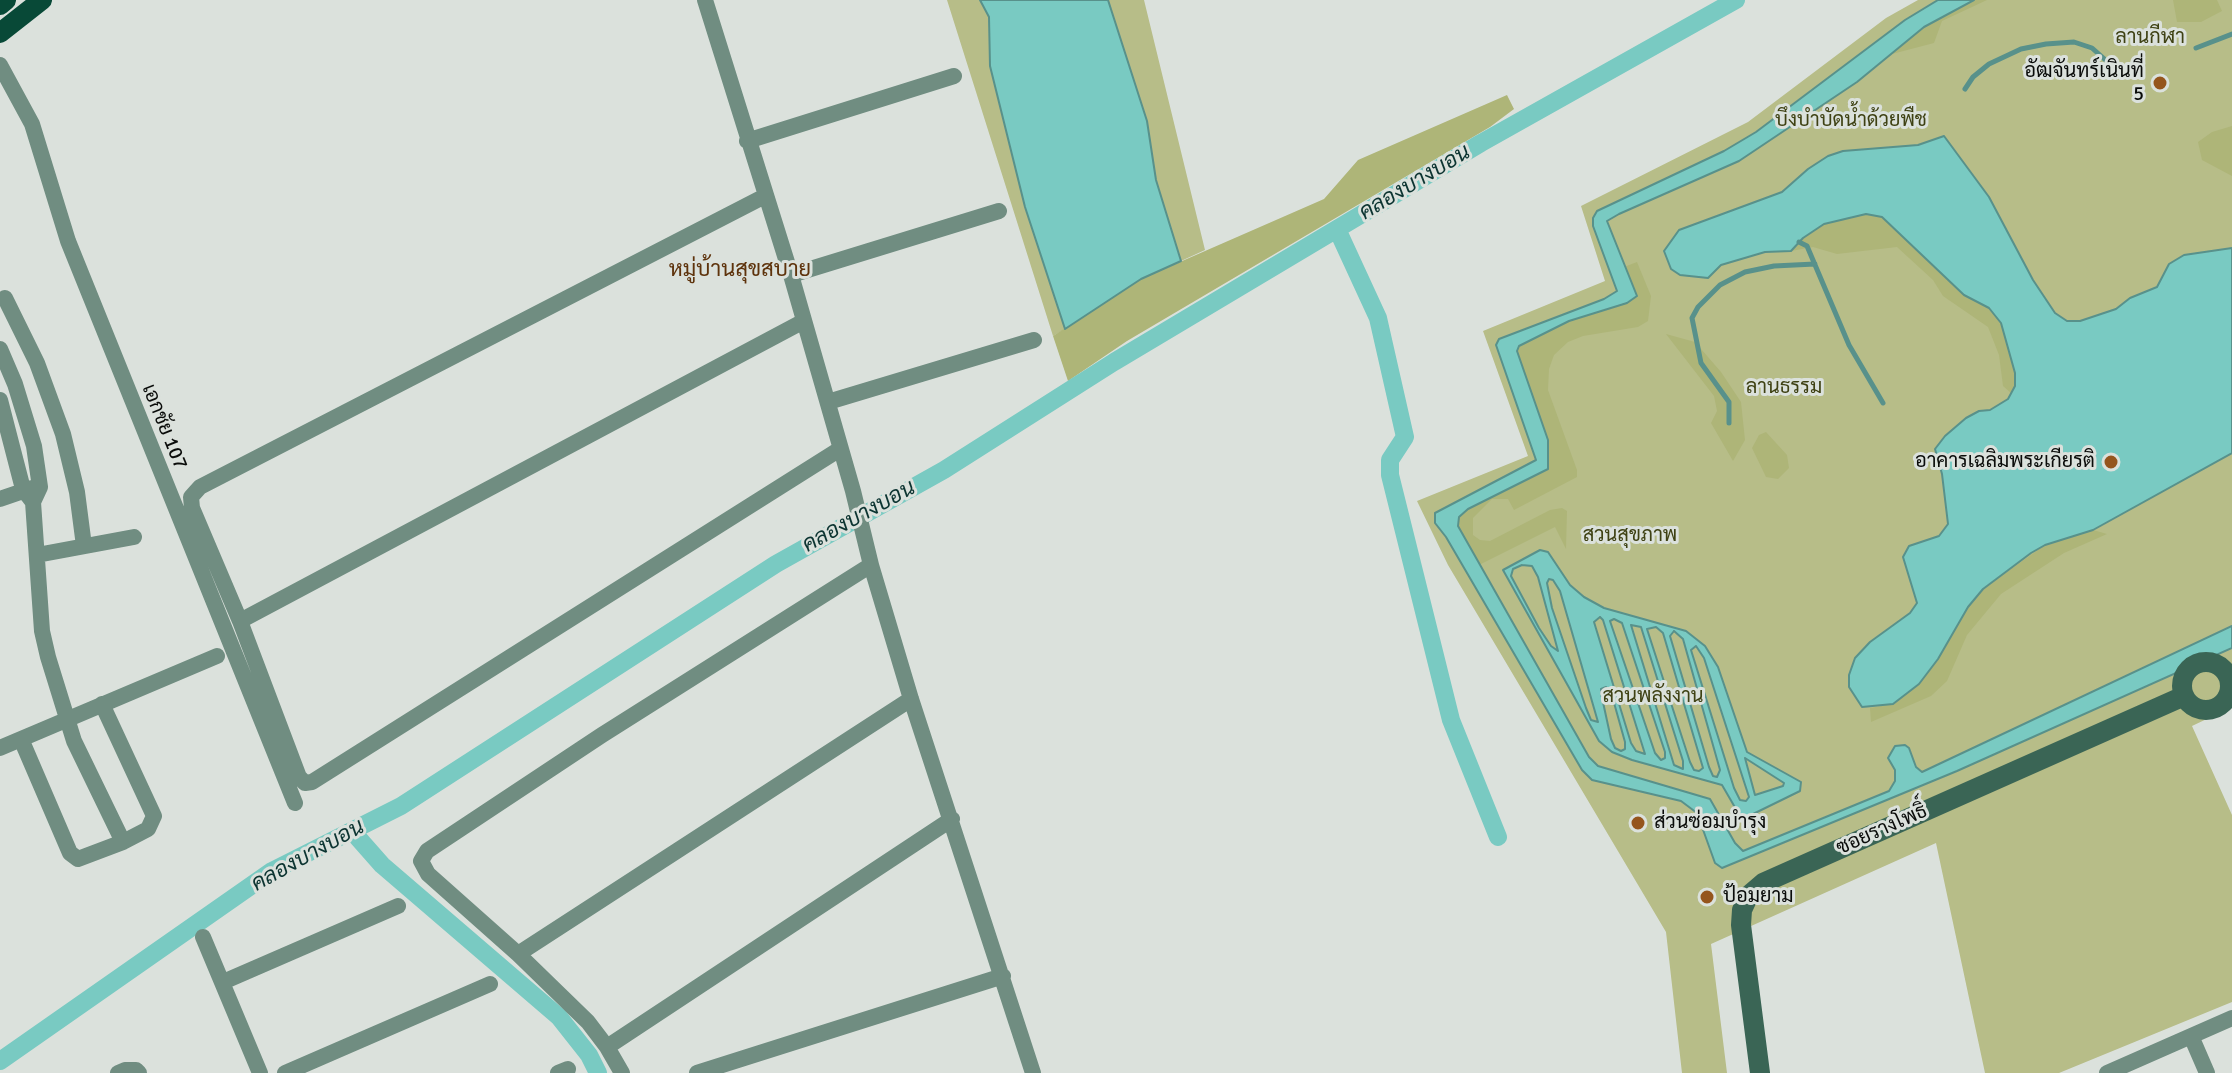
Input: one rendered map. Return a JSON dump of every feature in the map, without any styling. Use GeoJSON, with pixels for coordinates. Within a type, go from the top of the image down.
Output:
{"type":"FeatureCollection","features":[{"type":"Feature","properties":{"kind":"main road"},"geometry":{"type":"LineString","coordinates":[[0,5],[6,0]]}},
{"type":"Feature","properties":{"kind":"main road"},"geometry":{"type":"LineString","coordinates":[[0,33],[42,0]]}},
{"type":"Feature","properties":{"kind":"street"},"geometry":{"type":"LineString","coordinates":[[710,1],[747,141],[791,275],[911,699],[1033,1073]]}},
{"type":"Feature","properties":{"kind":"street","name":"เอกชัย 107"},"geometry":{"type":"LineString","coordinates":[[0,65],[32,124],[68,241],[295,803]]}},
{"type":"Feature","properties":{"kind":"street"},"geometry":{"type":"LineString","coordinates":[[747,141],[954,76]]}},
{"type":"Feature","properties":{"kind":"street"},"geometry":{"type":"LineString","coordinates":[[765,196],[200,487],[191,497],[192,508],[240,621],[299,777],[305,783],[312,782],[840,449]]}},
{"type":"Feature","properties":{"kind":"street"},"geometry":{"type":"LineString","coordinates":[[791,275],[999,211]]}},
{"type":"Feature","properties":{"kind":"street"},"geometry":{"type":"LineString","coordinates":[[5,298],[37,363],[63,434],[80,506],[84,546]]}},
{"type":"Feature","properties":{"kind":"street"},"geometry":{"type":"LineString","coordinates":[[240,621],[804,321]]}},
{"type":"Feature","properties":{"kind":"street"},"geometry":{"type":"LineString","coordinates":[[828,402],[1034,340]]}},
{"type":"Feature","properties":{"kind":"street"},"geometry":{"type":"LineString","coordinates":[[0,349],[34,446],[32,493],[42,631],[66,719],[123,842]]}},
{"type":"Feature","properties":{"kind":"street"},"geometry":{"type":"LineString","coordinates":[[17,391],[0,398],[32,493]]}},
{"type":"Feature","properties":{"kind":"street"},"geometry":{"type":"LineString","coordinates":[[0,499],[32,493]]}},
{"type":"Feature","properties":{"kind":"street"},"geometry":{"type":"LineString","coordinates":[[37,555],[134,537]]}},
{"type":"Feature","properties":{"kind":"street"},"geometry":{"type":"LineString","coordinates":[[622,1073],[588,1022],[428,874],[421,861],[427,851],[602,735],[871,565]]}},
{"type":"Feature","properties":{"kind":"street"},"geometry":{"type":"LineString","coordinates":[[0,748],[217,656]]}},
{"type":"Feature","properties":{"kind":"street","name":"ซอยรางโพธิ์"},"geometry":{"type":"LineString","coordinates":[[1760,1073],[1741,925],[1742,910],[1749,895],[1763,883],[2184,696]]}},
{"type":"Feature","properties":{"kind":"street"},"geometry":{"type":"LineString","coordinates":[[518,954],[911,699]]}},
{"type":"Feature","properties":{"kind":"street"},"geometry":{"type":"LineString","coordinates":[[21,739],[70,853],[78,859],[123,842],[148,829],[154,816],[102,704]]}},
{"type":"Feature","properties":{"kind":"street"},"geometry":{"type":"LineString","coordinates":[[607,1047],[952,819]]}},
{"type":"Feature","properties":{"kind":"street"},"geometry":{"type":"LineString","coordinates":[[223,982],[398,906]]}},
{"type":"Feature","properties":{"kind":"street"},"geometry":{"type":"LineString","coordinates":[[203,937],[260,1073]]}},
{"type":"Feature","properties":{"kind":"street"},"geometry":{"type":"LineString","coordinates":[[697,1073],[1003,976]]}},
{"type":"Feature","properties":{"kind":"street"},"geometry":{"type":"LineString","coordinates":[[285,1073],[490,984]]}},
{"type":"Feature","properties":{"kind":"street"},"geometry":{"type":"LineString","coordinates":[[2107,1073],[2232,1018]]}},
{"type":"Feature","properties":{"kind":"street"},"geometry":{"type":"LineString","coordinates":[[2191,1036],[2207,1073]]}},
{"type":"Feature","properties":{"kind":"street"},"geometry":{"type":"LineString","coordinates":[[118,1073],[136,1070],[139,1073]]}},
{"type":"Feature","properties":{"kind":"green space"},"geometry":{"type":"Polygon","coordinates":[[[947,0],[980,0],[989,16],[990,66],[1025,207],[1065,329],[1053,336],[947,0]]]}},
{"type":"Feature","properties":{"kind":"green space"},"geometry":{"type":"Polygon","coordinates":[[[1108,0],[1144,0],[1205,250],[1181,261],[1156,180],[1147,121],[1108,0]]]}},
{"type":"Feature","properties":{"kind":"green space"},"geometry":{"type":"Polygon","coordinates":[[[1918,0],[2232,0],[2232,707],[2192,726],[2232,815],[2232,1002],[2059,1073],[1985,1073],[1936,843],[1711,944],[1727,1073],[1682,1073],[1666,932],[1448,565],[1417,501],[1528,456],[1483,331],[1605,281],[1581,206],[1748,122],[1886,18],[1918,0]]]}},
{"type":"Feature","properties":{"kind":"green space"},"geometry":{"type":"Polygon","coordinates":[[[1974,0],[1987,0],[1942,21],[1934,43],[1892,54],[1924,27],[1974,0]]]}},
{"type":"Feature","properties":{"kind":"green space"},"geometry":{"type":"Polygon","coordinates":[[[2173,0],[2217,0],[2222,11],[2201,22],[2177,22],[2173,0]]]}},
{"type":"Feature","properties":{"kind":"green space"},"geometry":{"type":"Polygon","coordinates":[[[1507,95],[1514,109],[1490,127],[1127,341],[1068,381],[1053,336],[1141,279],[1324,199],[1358,160],[1507,95]]]}},
{"type":"Feature","properties":{"kind":"green space"},"geometry":{"type":"Polygon","coordinates":[[[2232,126],[2232,176],[2202,160],[2198,142],[2212,132],[2232,126]]]}},
{"type":"Feature","properties":{"kind":"green space"},"geometry":{"type":"Polygon","coordinates":[[[1866,214],[1882,217],[1964,295],[1989,308],[2001,323],[2008,342],[2015,373],[2015,386],[2011,393],[2003,386],[1999,355],[1988,327],[1943,296],[1933,280],[1897,247],[1837,254],[1813,247],[1791,251],[1803,238],[1824,224],[1866,214]]]}},
{"type":"Feature","properties":{"kind":"green space"},"geometry":{"type":"Polygon","coordinates":[[[1637,262],[1651,296],[1648,321],[1638,327],[1583,336],[1568,342],[1554,355],[1549,369],[1548,390],[1577,477],[1514,510],[1508,499],[1492,499],[1473,518],[1473,535],[1490,541],[1550,510],[1562,508],[1567,511],[1566,549],[1555,527],[1479,565],[1458,526],[1459,517],[1468,509],[1548,469],[1548,440],[1517,351],[1519,346],[1569,321],[1627,303],[1637,296],[1624,267],[1637,262]]]}},
{"type":"Feature","properties":{"kind":"green space"},"geometry":{"type":"Polygon","coordinates":[[[1666,334],[1695,342],[1741,402],[1745,440],[1733,461],[1711,423],[1717,411],[1714,396],[1666,334]]]}},
{"type":"Feature","properties":{"kind":"green space"},"geometry":{"type":"Polygon","coordinates":[[[1766,432],[1787,455],[1789,468],[1778,479],[1766,477],[1752,448],[1759,435],[1766,432]]]}},
{"type":"Feature","properties":{"kind":"green space"},"geometry":{"type":"Polygon","coordinates":[[[2093,530],[2107,534],[2064,553],[2001,594],[1967,635],[1947,681],[1931,696],[1871,722],[1870,708],[1893,704],[1938,659],[1968,607],[1983,589],[2045,545],[2093,530]]]}},
{"type":"Feature","properties":{"kind":"water"},"geometry":{"type":"Polygon","coordinates":[[[980,0],[1108,0],[1147,121],[1156,180],[1181,261],[1141,279],[1065,329],[1025,207],[990,66],[989,17],[980,0]]]}},
{"type":"Feature","properties":{"kind":"water"},"geometry":{"type":"Polygon","coordinates":[[[1938,0],[1974,0],[1924,27],[1857,82],[1739,161],[1607,221],[1637,296],[1627,303],[1569,321],[1519,346],[1517,351],[1548,440],[1548,469],[1468,509],[1459,517],[1458,526],[1589,757],[1598,766],[1710,799],[1735,843],[1743,851],[1889,791],[1895,781],[1895,770],[1888,758],[1895,746],[1905,745],[1909,748],[1916,767],[1922,772],[2232,626],[2232,648],[1957,771],[1722,868],[1715,863],[1697,813],[1681,801],[1592,780],[1582,770],[1435,523],[1435,513],[1536,460],[1496,345],[1499,339],[1604,299],[1617,291],[1593,226],[1597,211],[1724,151],[1756,132],[1905,20],[1938,0]]]}},
{"type":"Feature","properties":{"kind":"water"},"geometry":{"type":"Polygon","coordinates":[[[1944,136],[1989,197],[2033,280],[2055,313],[2067,321],[2080,321],[2116,309],[2130,298],[2157,287],[2169,264],[2184,255],[2232,248],[2232,453],[2093,530],[2045,545],[2031,553],[1983,589],[1919,684],[1893,704],[1862,707],[1849,687],[1849,675],[1855,658],[1870,642],[1910,613],[1917,603],[1903,557],[1909,546],[1939,536],[1948,524],[1942,474],[1935,449],[1966,418],[1979,411],[1990,410],[2008,399],[2015,386],[2015,373],[2001,323],[1989,308],[1964,295],[1882,217],[1866,214],[1824,224],[1803,238],[1791,251],[1765,252],[1721,265],[1708,278],[1680,275],[1671,269],[1664,251],[1679,230],[1782,192],[1828,156],[1843,151],[1918,145],[1944,136]]]}},
{"type":"Feature","properties":{"kind":"water"},"geometry":{"type":"Polygon","coordinates":[[[1540,550],[1548,552],[1570,585],[1584,597],[1604,608],[1686,631],[1705,646],[1718,667],[1747,752],[1801,782],[1800,791],[1749,816],[1740,816],[1722,785],[1612,752],[1599,741],[1503,570],[1540,550]],[[1522,565],[1513,569],[1511,576],[1539,628],[1558,651],[1538,577],[1532,566],[1522,565]],[[1549,579],[1547,583],[1552,608],[1586,708],[1591,720],[1598,722],[1560,591],[1549,579]],[[1600,617],[1594,622],[1636,751],[1645,754],[1600,617]],[[1614,619],[1610,621],[1655,753],[1661,760],[1665,758],[1665,752],[1622,623],[1614,619]],[[1631,625],[1674,765],[1683,769],[1641,627],[1631,625]],[[1656,627],[1647,629],[1694,770],[1703,768],[1663,633],[1656,627]],[[1674,631],[1670,636],[1713,776],[1717,777],[1720,770],[1683,639],[1674,631]],[[1696,646],[1691,650],[1740,800],[1746,801],[1749,797],[1704,658],[1696,646]],[[1606,687],[1601,689],[1611,739],[1615,748],[1621,751],[1625,749],[1625,742],[1611,692],[1606,687]],[[1745,758],[1755,795],[1784,783],[1745,758]]]}},
{"type":"Feature","properties":{"kind":"waterway","name":"คลองบางบอน"},"geometry":{"type":"LineString","coordinates":[[0,1061],[272,871],[401,806],[776,564],[944,470],[1114,362],[1481,143],[1736,0]]}},
{"type":"Feature","properties":{"kind":"waterway"},"geometry":{"type":"LineString","coordinates":[[2196,48],[2232,34]]}},
{"type":"Feature","properties":{"kind":"waterway"},"geometry":{"type":"LineString","coordinates":[[1965,89],[1973,77],[1989,64],[2021,49],[2046,44],[2074,42],[2092,48],[2119,72]]}},
{"type":"Feature","properties":{"kind":"waterway"},"geometry":{"type":"LineString","coordinates":[[1337,229],[1378,318],[1405,437],[1390,460],[1390,475],[1451,720],[1498,837]]}},
{"type":"Feature","properties":{"kind":"waterway"},"geometry":{"type":"LineString","coordinates":[[1799,242],[1807,246],[1849,345],[1883,403]]}},
{"type":"Feature","properties":{"kind":"waterway"},"geometry":{"type":"LineString","coordinates":[[1729,423],[1729,402],[1701,363],[1692,318],[1698,307],[1720,285],[1745,272],[1774,266],[1815,264]]}},
{"type":"Feature","properties":{"kind":"waterway"},"geometry":{"type":"LineString","coordinates":[[352,831],[382,865],[559,1017],[589,1055],[598,1073]]}},
{"type":"Feature","properties":{"kind":"place","name":"อัฒจันทร์เนินที่ 5"},"geometry":{"type":"Point","coordinates":[2160,83]}},
{"type":"Feature","properties":{"kind":"place","name":"อาคารเฉลิมพระเกียรติ"},"geometry":{"type":"Point","coordinates":[2111,462]}},
{"type":"Feature","properties":{"kind":"place","name":"ส่วนซ่อมบำรุง"},"geometry":{"type":"Point","coordinates":[1638,823]}},
{"type":"Feature","properties":{"kind":"place","name":"ป้อมยาม"},"geometry":{"type":"Point","coordinates":[1707,897]}},
{"type":"Feature","properties":{"kind":"district","name":"หมู่บ้านสุขสบาย"},"geometry":{"type":"Point","coordinates":[740,270]}},
{"type":"Feature","properties":{"kind":"park label","name":"ลานกีฬา"},"geometry":{"type":"Point","coordinates":[2150,38]}},
{"type":"Feature","properties":{"kind":"park label","name":"บึงบำบัดน้ำด้วยพืช"},"geometry":{"type":"Point","coordinates":[1851,121]}},
{"type":"Feature","properties":{"kind":"park label","name":"ลานธรรม"},"geometry":{"type":"Point","coordinates":[1784,388]}},
{"type":"Feature","properties":{"kind":"park label","name":"สวนสุขภาพ"},"geometry":{"type":"Point","coordinates":[1630,536]}},
{"type":"Feature","properties":{"kind":"park label","name":"สวนพลังงาน"},"geometry":{"type":"Point","coordinates":[1653,697]}}]}
